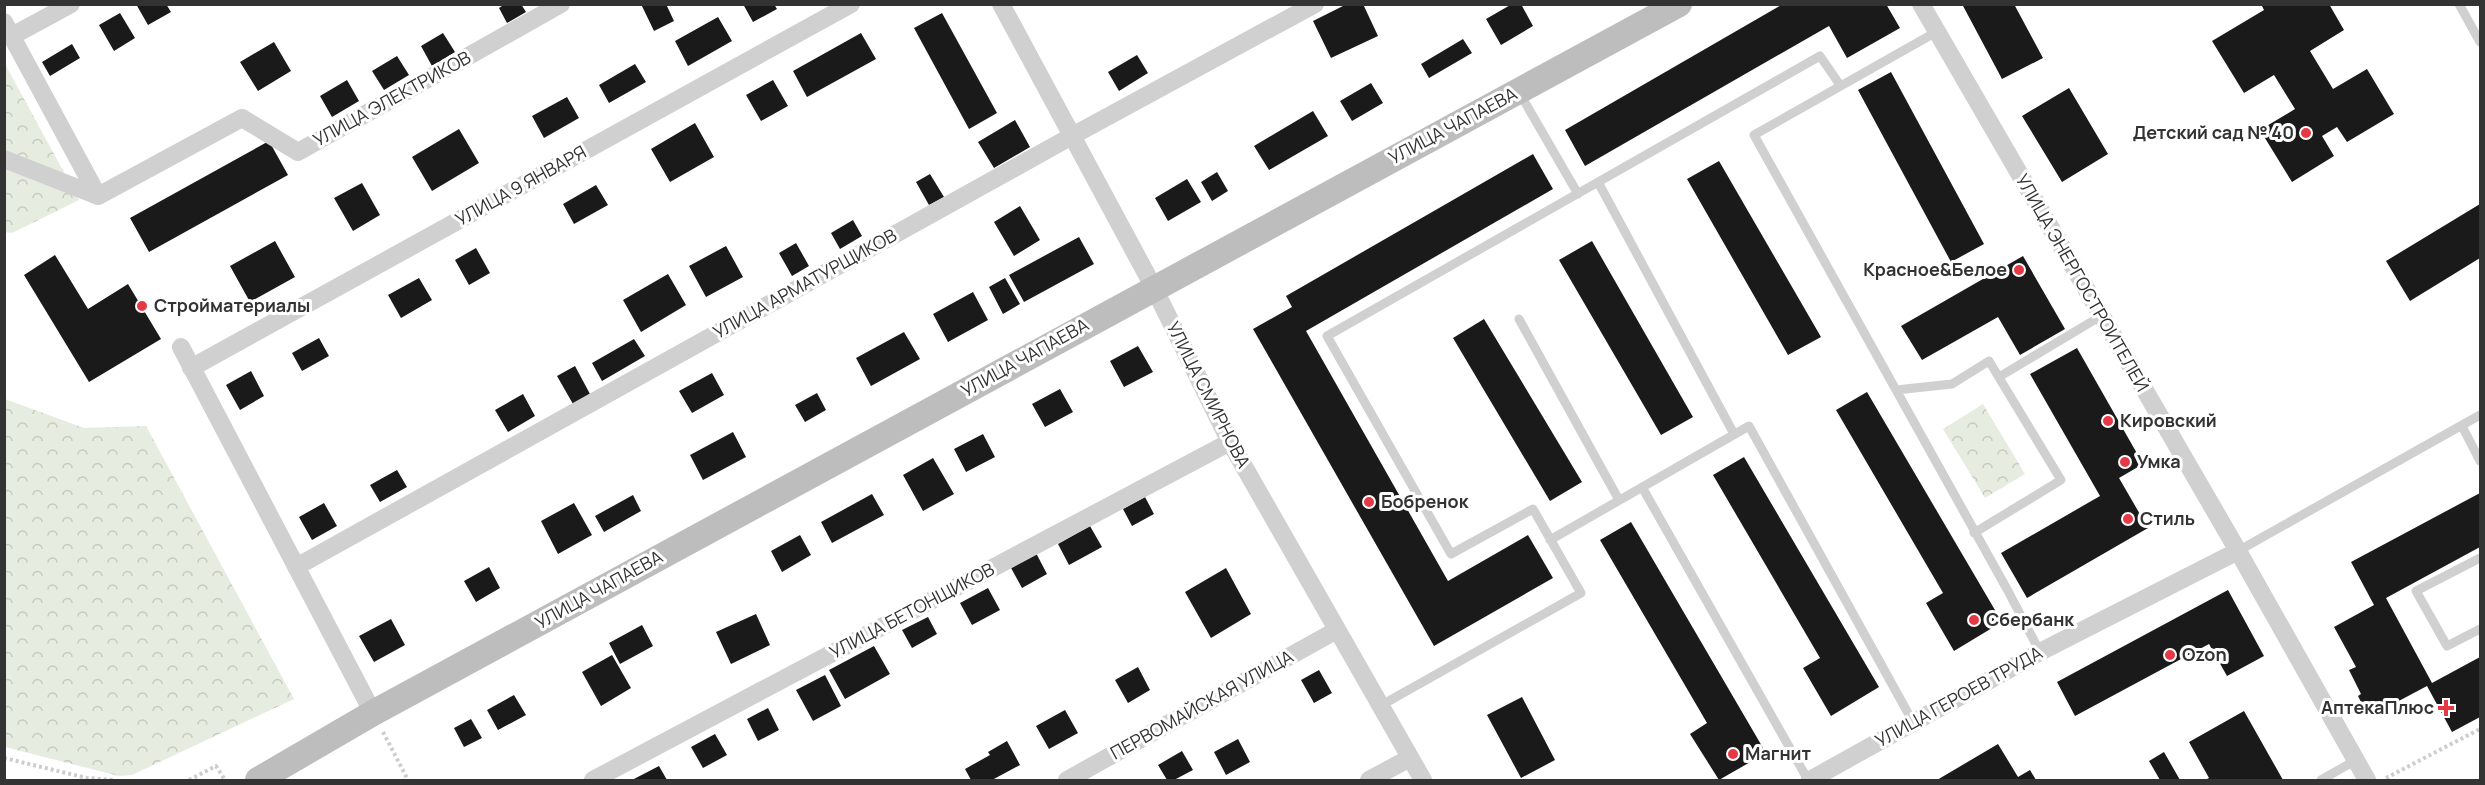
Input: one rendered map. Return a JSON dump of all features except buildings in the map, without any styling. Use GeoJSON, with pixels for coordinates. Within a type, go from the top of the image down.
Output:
{"type":"FeatureCollection","features":[{"type":"Feature","properties":{"kind":"street"},"geometry":{"type":"LineString","coordinates":[[71,4],[8,29],[98,196]]}},
{"type":"Feature","properties":{"kind":"street","name":"УЛИЦА ЭЛЕКТРИКОВ"},"geometry":{"type":"LineString","coordinates":[[98,196],[242,118],[298,152],[561,4]]}},
{"type":"Feature","properties":{"kind":"street","name":"УЛИЦА 9 ЯНВАРЯ"},"geometry":{"type":"LineString","coordinates":[[191,368],[851,4]]}},
{"type":"Feature","properties":{"kind":"street","name":"УЛИЦА СМИРНОВА"},"geometry":{"type":"LineString","coordinates":[[1001,4],[1154,288],[1230,442],[1423,780]]}},
{"type":"Feature","properties":{"kind":"street","name":"УЛИЦА АРМАТУРЩИКОВ"},"geometry":{"type":"LineString","coordinates":[[296,567],[1072,136],[1315,4]]}},
{"type":"Feature","properties":{"kind":"street","name":"УЛИЦА ЧАПАЕВА"},"geometry":{"type":"LineString","coordinates":[[258,780],[287,773],[373,713],[1679,4]]}},
{"type":"Feature","properties":{"kind":"street","name":"УЛИЦА ЭНЕРГОСТРОИТЕЛЕЙ"},"geometry":{"type":"LineString","coordinates":[[1921,4],[2238,551],[2367,780]]}},
{"type":"Feature","properties":{"kind":"street"},"geometry":{"type":"LineString","coordinates":[[4,159],[98,196]]}},
{"type":"Feature","properties":{"kind":"street"},"geometry":{"type":"LineString","coordinates":[[181,347],[373,713]]}},
{"type":"Feature","properties":{"kind":"street","name":"УЛИЦА БЕТОНЩИКОВ"},"geometry":{"type":"LineString","coordinates":[[593,780],[1230,442]]}},
{"type":"Feature","properties":{"kind":"street","name":"УЛИЦА ГЕРОЕВ ТРУДА"},"geometry":{"type":"LineString","coordinates":[[1809,780],[2040,652],[2238,551]]}},
{"type":"Feature","properties":{"kind":"street","name":"ПЕРВОМАЙСКАЯ УЛИЦА"},"geometry":{"type":"LineString","coordinates":[[1067,780],[1337,630]]}},
{"type":"Feature","properties":{"kind":"street"},"geometry":{"type":"LineString","coordinates":[[1369,780],[1410,758]]}},
{"type":"Feature","properties":{"kind":"lane"},"geometry":{"type":"LineString","coordinates":[[2459,4],[2481,42]]}},
{"type":"Feature","properties":{"kind":"lane"},"geometry":{"type":"LineString","coordinates":[[1938,31],[1754,135],[2040,652]]}},
{"type":"Feature","properties":{"kind":"lane"},"geometry":{"type":"LineString","coordinates":[[1380,706],[1581,593],[1533,509],[1450,554],[1327,336],[1820,56],[1840,85]]}},
{"type":"Feature","properties":{"kind":"lane"},"geometry":{"type":"LineString","coordinates":[[1518,91],[1578,194]]}},
{"type":"Feature","properties":{"kind":"lane"},"geometry":{"type":"LineString","coordinates":[[1598,183],[1734,434]]}},
{"type":"Feature","properties":{"kind":"lane"},"geometry":{"type":"LineString","coordinates":[[1999,377],[2101,316]]}},
{"type":"Feature","properties":{"kind":"lane"},"geometry":{"type":"LineString","coordinates":[[1519,319],[1619,500]]}},
{"type":"Feature","properties":{"kind":"lane"},"geometry":{"type":"LineString","coordinates":[[1896,390],[1952,384],[1989,361],[2061,480],[1974,533]]}},
{"type":"Feature","properties":{"kind":"lane"},"geometry":{"type":"LineString","coordinates":[[2238,551],[2481,416]]}},
{"type":"Feature","properties":{"kind":"lane"},"geometry":{"type":"LineString","coordinates":[[1550,540],[1749,426],[1914,722]]}},
{"type":"Feature","properties":{"kind":"lane"},"geometry":{"type":"LineString","coordinates":[[2462,426],[2481,461]]}},
{"type":"Feature","properties":{"kind":"lane"},"geometry":{"type":"LineString","coordinates":[[1642,488],[1809,780]]}},
{"type":"Feature","properties":{"kind":"lane"},"geometry":{"type":"LineString","coordinates":[[2481,558],[2416,591],[2447,646],[2481,629]]}},
{"type":"Feature","properties":{"kind":"lane"},"geometry":{"type":"LineString","coordinates":[[2321,780],[2356,760]]}},
{"type":"Feature","properties":{"kind":"path"},"geometry":{"type":"LineString","coordinates":[[373,713],[408,780]]}},
{"type":"Feature","properties":{"kind":"path"},"geometry":{"type":"LineString","coordinates":[[2386,778],[2481,729]]}},
{"type":"Feature","properties":{"kind":"path"},"geometry":{"type":"LineString","coordinates":[[4,758],[86,779],[113,780]]}},
{"type":"Feature","properties":{"kind":"path"},"geometry":{"type":"LineString","coordinates":[[189,780],[216,766],[225,780]]}},
{"type":"Feature","properties":{"kind":"green space"},"geometry":{"type":"Polygon","coordinates":[[[4,62],[79,200],[12,233],[4,232],[4,62]]]}},
{"type":"Feature","properties":{"kind":"green space"},"geometry":{"type":"Polygon","coordinates":[[[5,399],[84,428],[146,426],[294,699],[132,775],[119,776],[5,747],[5,399]]]}},
{"type":"Feature","properties":{"kind":"green space"},"geometry":{"type":"Polygon","coordinates":[[[1983,404],[2025,474],[1985,498],[1943,429],[1983,404]]]}},
{"type":"Feature","properties":{"kind":"place","name":"Детский сад № 40"},"geometry":{"type":"Point","coordinates":[2306,133]}},
{"type":"Feature","properties":{"kind":"place","name":"Красное&Белое"},"geometry":{"type":"Point","coordinates":[2019,270]}},
{"type":"Feature","properties":{"kind":"place","name":"Стройматериалы"},"geometry":{"type":"Point","coordinates":[142,306]}},
{"type":"Feature","properties":{"kind":"place","name":"Кировский"},"geometry":{"type":"Point","coordinates":[2108,421]}},
{"type":"Feature","properties":{"kind":"place","name":"Умка"},"geometry":{"type":"Point","coordinates":[2125,462]}},
{"type":"Feature","properties":{"kind":"place","name":"Бобренок"},"geometry":{"type":"Point","coordinates":[1369,502]}},
{"type":"Feature","properties":{"kind":"place","name":"Стиль"},"geometry":{"type":"Point","coordinates":[2128,519]}},
{"type":"Feature","properties":{"kind":"place","name":"Сбербанк"},"geometry":{"type":"Point","coordinates":[1974,620]}},
{"type":"Feature","properties":{"kind":"place","name":"Ozon"},"geometry":{"type":"Point","coordinates":[2170,655]}},
{"type":"Feature","properties":{"kind":"place","name":"АптекаПлюс"},"geometry":{"type":"Point","coordinates":[2446,708]}},
{"type":"Feature","properties":{"kind":"place","name":"Магнит"},"geometry":{"type":"Point","coordinates":[1733,754]}}]}
